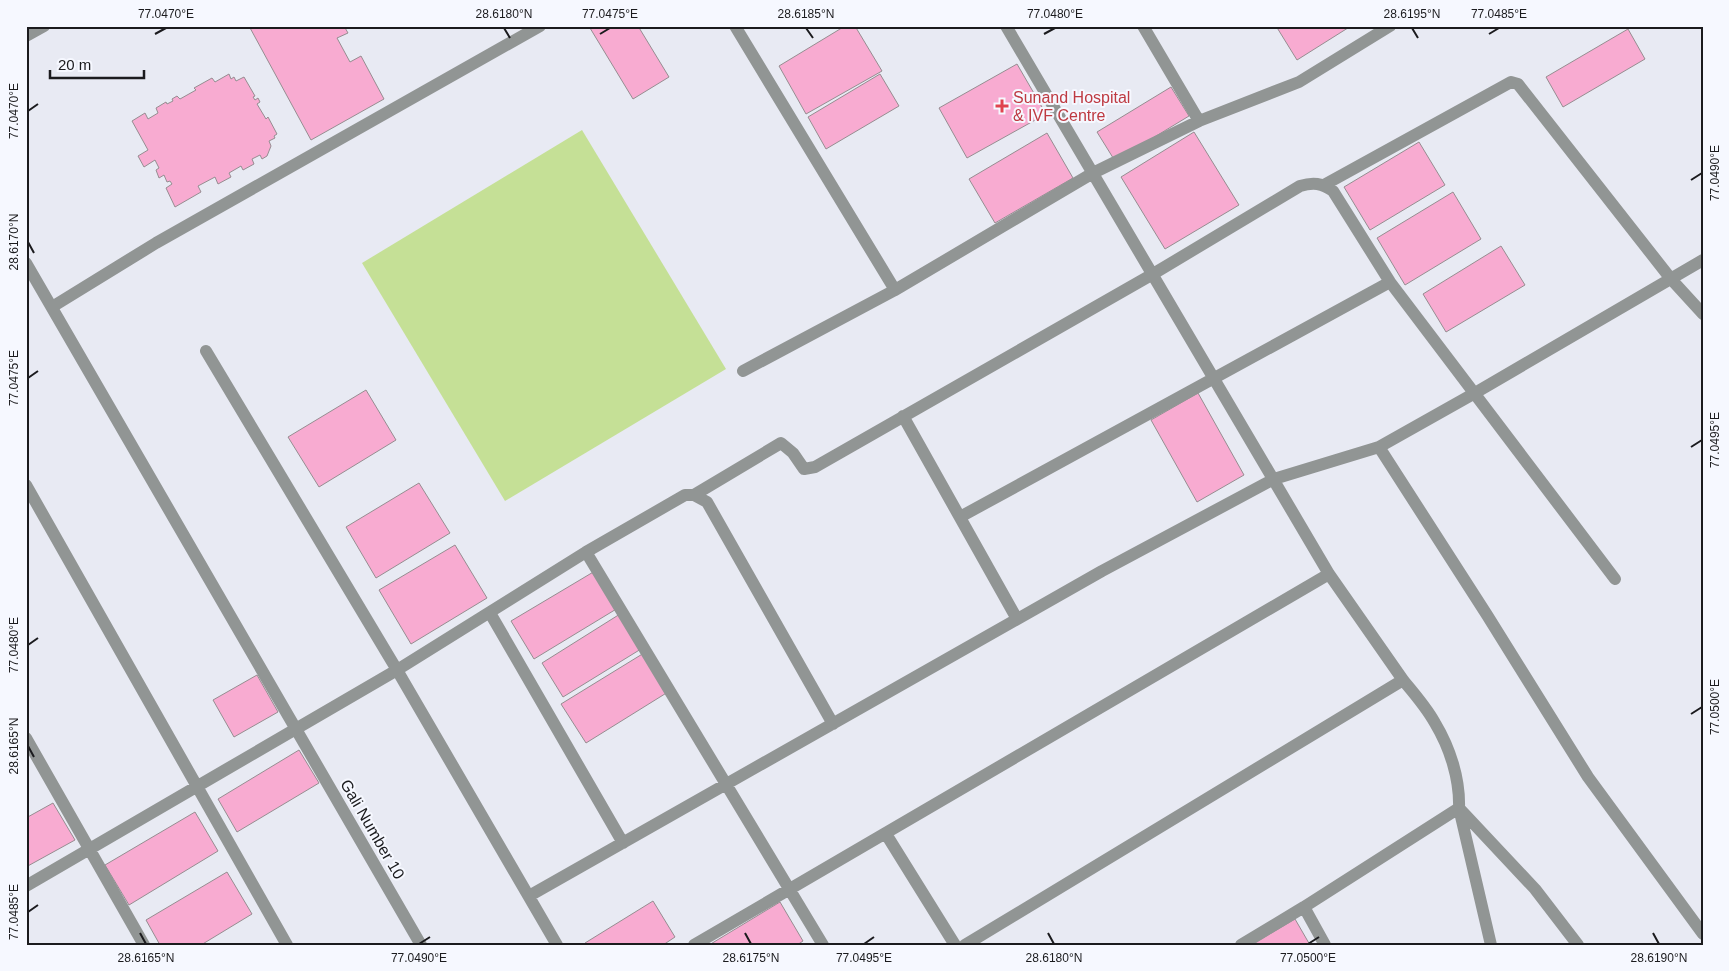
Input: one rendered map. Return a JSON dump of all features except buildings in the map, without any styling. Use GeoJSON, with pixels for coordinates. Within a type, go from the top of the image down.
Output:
{"type":"FeatureCollection","features":[{"type":"Feature","properties":{"kind":"street"},"geometry":{"type":"LineString","coordinates":[[26,36],[44,26]]}},
{"type":"Feature","properties":{"kind":"street"},"geometry":{"type":"LineString","coordinates":[[52,307],[156,243],[540,26]]}},
{"type":"Feature","properties":{"kind":"street"},"geometry":{"type":"LineString","coordinates":[[735,26],[895,290]]}},
{"type":"Feature","properties":{"kind":"street"},"geometry":{"type":"LineString","coordinates":[[1006,26],[1329,574],[1435,723],[1458,778],[1459,808],[1491,945]]}},
{"type":"Feature","properties":{"kind":"street"},"geometry":{"type":"LineString","coordinates":[[1143,26],[1199,121]]}},
{"type":"Feature","properties":{"kind":"street"},"geometry":{"type":"LineString","coordinates":[[743,371],[895,290],[1093,173],[1199,121],[1299,82],[1390,26]]}},
{"type":"Feature","properties":{"kind":"street"},"geometry":{"type":"LineString","coordinates":[[1324,185],[1511,82],[1518,84],[1671,279],[1703,314]]}},
{"type":"Feature","properties":{"kind":"street"},"geometry":{"type":"LineString","coordinates":[[26,886],[397,670],[586,552],[677,498],[694,495],[781,443],[793,453],[804,469],[815,467],[1153,274],[1300,186],[1311,183],[1324,185],[1333,191],[1390,282],[1615,579]]}},
{"type":"Feature","properties":{"kind":"street"},"geometry":{"type":"LineString","coordinates":[[529,896],[1102,570],[1274,479],[1379,446],[1475,393],[1703,260]]}},
{"type":"Feature","properties":{"kind":"street","name":"Gali Number 10"},"geometry":{"type":"LineString","coordinates":[[26,263],[297,729],[420,945]]}},
{"type":"Feature","properties":{"kind":"street"},"geometry":{"type":"LineString","coordinates":[[960,517],[1390,282]]}},
{"type":"Feature","properties":{"kind":"street"},"geometry":{"type":"LineString","coordinates":[[206,351],[397,670],[557,945]]}},
{"type":"Feature","properties":{"kind":"street"},"geometry":{"type":"LineString","coordinates":[[903,416],[1017,619]]}},
{"type":"Feature","properties":{"kind":"street"},"geometry":{"type":"LineString","coordinates":[[1379,446],[1588,777],[1703,934]]}},
{"type":"Feature","properties":{"kind":"street"},"geometry":{"type":"LineString","coordinates":[[26,485],[287,945]]}},
{"type":"Feature","properties":{"kind":"street"},"geometry":{"type":"LineString","coordinates":[[694,495],[707,502],[833,724]]}},
{"type":"Feature","properties":{"kind":"street"},"geometry":{"type":"LineString","coordinates":[[586,552],[823,945]]}},
{"type":"Feature","properties":{"kind":"street"},"geometry":{"type":"LineString","coordinates":[[694,945],[1329,574]]}},
{"type":"Feature","properties":{"kind":"street"},"geometry":{"type":"LineString","coordinates":[[490,612],[623,843]]}},
{"type":"Feature","properties":{"kind":"street"},"geometry":{"type":"LineString","coordinates":[[965,945],[1403,680]]}},
{"type":"Feature","properties":{"kind":"street"},"geometry":{"type":"LineString","coordinates":[[26,738],[144,945]]}},
{"type":"Feature","properties":{"kind":"street"},"geometry":{"type":"LineString","coordinates":[[1241,945],[1459,808]]}},
{"type":"Feature","properties":{"kind":"street"},"geometry":{"type":"LineString","coordinates":[[1459,808],[1535,889],[1578,945]]}},
{"type":"Feature","properties":{"kind":"street"},"geometry":{"type":"LineString","coordinates":[[886,834],[956,945]]}},
{"type":"Feature","properties":{"kind":"street"},"geometry":{"type":"LineString","coordinates":[[1304,907],[1326,945]]}},
{"type":"Feature","properties":{"kind":"green space"},"geometry":{"type":"Polygon","coordinates":[[[582,130],[726,369],[505,501],[362,263],[582,130]]]}},
{"type":"Feature","properties":{"kind":"place","name":"Sunand Hospital & IVF Centre"},"geometry":{"type":"Point","coordinates":[1002,106]}}]}
